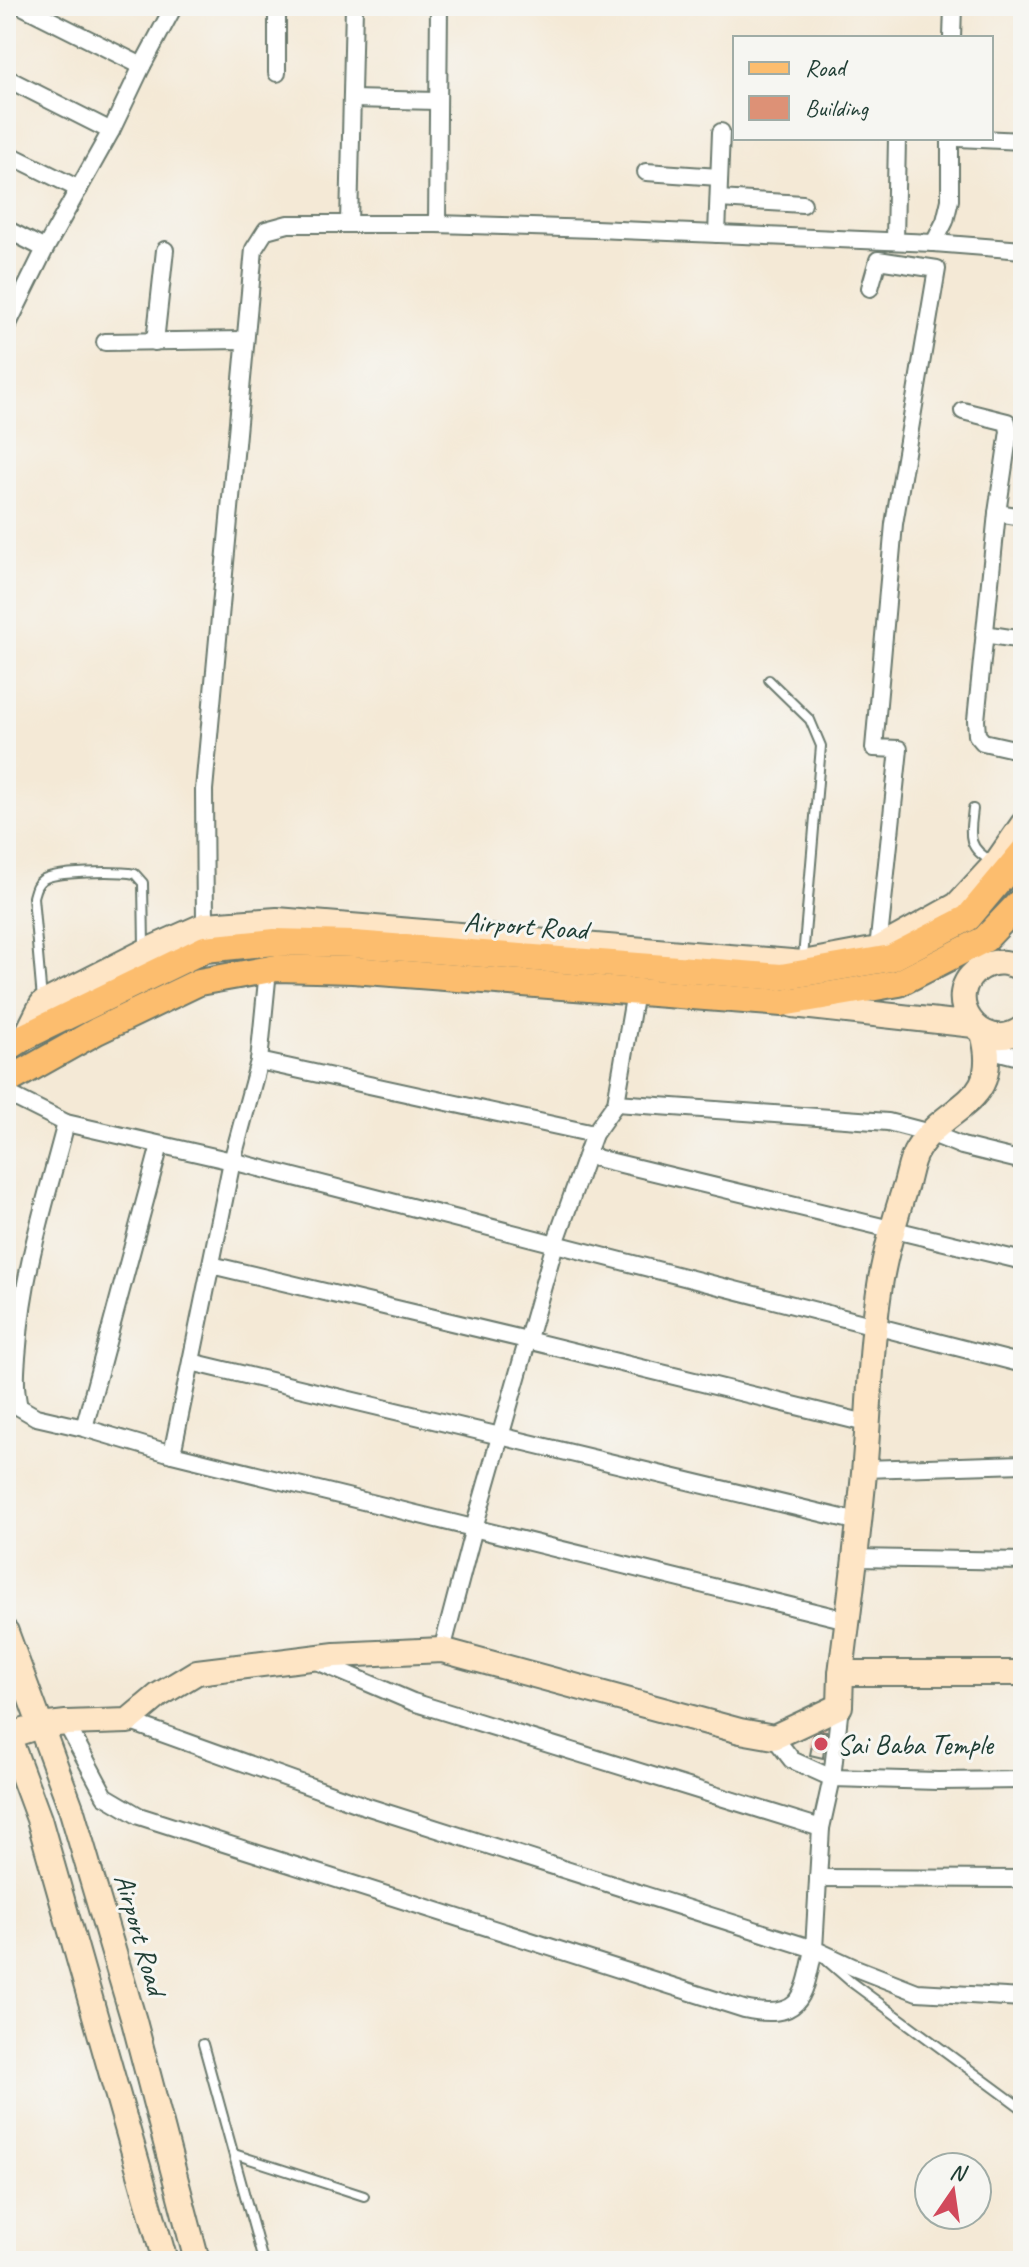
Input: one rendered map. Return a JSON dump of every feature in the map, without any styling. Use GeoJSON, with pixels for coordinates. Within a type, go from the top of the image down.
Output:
{"type":"FeatureCollection","features":[{"type":"Feature","properties":{"kind":"main road","name":"Airport Road"},"geometry":{"type":"LineString","coordinates":[[16,1042],[205,949],[275,942],[354,944],[781,977],[891,958],[968,918],[1023,852]]}},
{"type":"Feature","properties":{"kind":"main road","name":"Airport Road"},"geometry":{"type":"LineString","coordinates":[[6,1082],[97,1031],[199,982],[277,968],[353,970],[782,1003],[899,983],[967,963],[1023,899]]}},
{"type":"Feature","properties":{"kind":"street"},"geometry":{"type":"LineString","coordinates":[[22,6],[142,66]]}},
{"type":"Feature","properties":{"kind":"street"},"geometry":{"type":"LineString","coordinates":[[6,328],[174,6]]}},
{"type":"Feature","properties":{"kind":"street"},"geometry":{"type":"LineString","coordinates":[[277,6],[277,73]]}},
{"type":"Feature","properties":{"kind":"street"},"geometry":{"type":"LineString","coordinates":[[349,224],[354,6]]}},
{"type":"Feature","properties":{"kind":"street"},"geometry":{"type":"LineString","coordinates":[[437,224],[439,6]]}},
{"type":"Feature","properties":{"kind":"street"},"geometry":{"type":"LineString","coordinates":[[952,36],[953,6]]}},
{"type":"Feature","properties":{"kind":"street"},"geometry":{"type":"LineString","coordinates":[[6,78],[111,131]]}},
{"type":"Feature","properties":{"kind":"street"},"geometry":{"type":"LineString","coordinates":[[352,99],[437,101]]}},
{"type":"Feature","properties":{"kind":"street"},"geometry":{"type":"LineString","coordinates":[[717,234],[721,132]]}},
{"type":"Feature","properties":{"kind":"street"},"geometry":{"type":"LineString","coordinates":[[895,241],[897,140]]}},
{"type":"Feature","properties":{"kind":"street"},"geometry":{"type":"LineString","coordinates":[[934,243],[945,221],[950,200],[950,140]]}},
{"type":"Feature","properties":{"kind":"street"},"geometry":{"type":"LineString","coordinates":[[993,140],[1023,141]]}},
{"type":"Feature","properties":{"kind":"street"},"geometry":{"type":"LineString","coordinates":[[6,153],[79,189]]}},
{"type":"Feature","properties":{"kind":"street"},"geometry":{"type":"LineString","coordinates":[[646,172],[719,177]]}},
{"type":"Feature","properties":{"kind":"street"},"geometry":{"type":"LineString","coordinates":[[719,199],[803,204]]}},
{"type":"Feature","properties":{"kind":"street"},"geometry":{"type":"LineString","coordinates":[[205,925],[204,790],[254,249],[266,230],[288,224],[437,224],[895,241],[1023,250]]}},
{"type":"Feature","properties":{"kind":"street"},"geometry":{"type":"LineString","coordinates":[[6,229],[45,249]]}},
{"type":"Feature","properties":{"kind":"street"},"geometry":{"type":"LineString","coordinates":[[155,342],[165,250]]}},
{"type":"Feature","properties":{"kind":"street"},"geometry":{"type":"LineString","coordinates":[[870,288],[878,260],[937,269],[894,524],[876,713],[874,748],[899,749],[878,949]]}},
{"type":"Feature","properties":{"kind":"street"},"geometry":{"type":"LineString","coordinates":[[105,342],[244,340]]}},
{"type":"Feature","properties":{"kind":"street"},"geometry":{"type":"LineString","coordinates":[[963,411],[1007,422],[984,634],[977,735],[983,742],[1023,751]]}},
{"type":"Feature","properties":{"kind":"street"},"geometry":{"type":"LineString","coordinates":[[997,513],[1023,517]]}},
{"type":"Feature","properties":{"kind":"street"},"geometry":{"type":"LineString","coordinates":[[984,634],[1023,640]]}},
{"type":"Feature","properties":{"kind":"street"},"geometry":{"type":"LineString","coordinates":[[16,1042],[42,1004],[205,925],[277,920],[803,963],[878,949],[957,905],[996,863],[1023,824]]}},
{"type":"Feature","properties":{"kind":"street"},"geometry":{"type":"LineString","coordinates":[[1023,969],[1011,963],[967,963],[967,981],[963,992],[967,1016],[982,1036],[1023,1058]]}},
{"type":"Feature","properties":{"kind":"street"},"geometry":{"type":"LineString","coordinates":[[172,1454],[232,1161],[259,1061],[268,970]]}},
{"type":"Feature","properties":{"kind":"street"},"geometry":{"type":"LineString","coordinates":[[442,1650],[555,1244],[594,1134],[616,1103],[635,992]]}},
{"type":"Feature","properties":{"kind":"street"},"geometry":{"type":"LineString","coordinates":[[782,1003],[982,1036],[1007,1036],[1023,1028]]}},
{"type":"Feature","properties":{"kind":"street"},"geometry":{"type":"LineString","coordinates":[[66,1723],[105,1796],[139,1816],[744,2009],[768,2014],[783,2011],[796,2003],[805,1991],[814,1949],[821,1828],[832,1778],[840,1706],[881,1278],[916,1151],[930,1133],[970,1101],[981,1087],[988,1065],[982,1036]]}},
{"type":"Feature","properties":{"kind":"street"},"geometry":{"type":"LineString","coordinates":[[259,1061],[594,1134]]}},
{"type":"Feature","properties":{"kind":"street"},"geometry":{"type":"LineString","coordinates":[[6,1093],[66,1123],[232,1161],[1023,1364]]}},
{"type":"Feature","properties":{"kind":"street"},"geometry":{"type":"LineString","coordinates":[[616,1103],[888,1122],[930,1133],[962,1146],[1023,1161]]}},
{"type":"Feature","properties":{"kind":"street"},"geometry":{"type":"LineString","coordinates":[[66,1123],[31,1262],[20,1320],[15,1386],[19,1407],[36,1417],[172,1454],[847,1620]]}},
{"type":"Feature","properties":{"kind":"street"},"geometry":{"type":"LineString","coordinates":[[84,1428],[160,1145]]}},
{"type":"Feature","properties":{"kind":"street"},"geometry":{"type":"LineString","coordinates":[[588,1156],[1023,1261]]}},
{"type":"Feature","properties":{"kind":"street"},"geometry":{"type":"LineString","coordinates":[[211,1265],[866,1423]]}},
{"type":"Feature","properties":{"kind":"street"},"geometry":{"type":"LineString","coordinates":[[191,1362],[859,1522]]}},
{"type":"Feature","properties":{"kind":"street"},"geometry":{"type":"LineString","coordinates":[[864,1469],[1023,1464]]}},
{"type":"Feature","properties":{"kind":"street"},"geometry":{"type":"LineString","coordinates":[[855,1558],[1023,1561]]}},
{"type":"Feature","properties":{"kind":"street","name":"Airport Road"},"geometry":{"type":"LineString","coordinates":[[6,1632],[71,1808],[134,2021],[197,2261]]}},
{"type":"Feature","properties":{"kind":"street"},"geometry":{"type":"LineString","coordinates":[[128,1721],[159,1695],[197,1672],[335,1655],[442,1650],[740,1731],[774,1737],[840,1706]]}},
{"type":"Feature","properties":{"kind":"street"},"geometry":{"type":"LineString","coordinates":[[310,1658],[413,1702],[821,1828]]}},
{"type":"Feature","properties":{"kind":"street"},"geometry":{"type":"LineString","coordinates":[[841,1673],[1023,1673]]}},
{"type":"Feature","properties":{"kind":"street"},"geometry":{"type":"LineString","coordinates":[[165,2261],[39,1819],[7,1733],[66,1723],[128,1721],[362,1805],[814,1949],[917,1992],[1023,1998]]}},
{"type":"Feature","properties":{"kind":"street"},"geometry":{"type":"LineString","coordinates":[[774,1737],[792,1760],[832,1778],[1023,1780]]}},
{"type":"Feature","properties":{"kind":"street"},"geometry":{"type":"LineString","coordinates":[[818,1878],[1023,1879]]}},
{"type":"Feature","properties":{"kind":"lane"},"geometry":{"type":"LineString","coordinates":[[769,680],[810,720],[821,746],[803,963]]}},
{"type":"Feature","properties":{"kind":"lane"},"geometry":{"type":"LineString","coordinates":[[973,809],[973,847],[983,857],[996,863]]}},
{"type":"Feature","properties":{"kind":"lane"},"geometry":{"type":"LineString","coordinates":[[42,1004],[33,897],[36,886],[45,877],[100,872],[135,874],[143,883],[144,952]]}},
{"type":"Feature","properties":{"kind":"lane"},"geometry":{"type":"LineString","coordinates":[[814,1949],[851,1982],[1023,2109]]}},
{"type":"Feature","properties":{"kind":"lane"},"geometry":{"type":"LineString","coordinates":[[203,2044],[263,2261]]}},
{"type":"Feature","properties":{"kind":"lane"},"geometry":{"type":"LineString","coordinates":[[234,2154],[364,2196]]}},
{"type":"Feature","properties":{"kind":"building"},"geometry":{"type":"Polygon","coordinates":[[[826,1731],[823,1758],[810,1755],[814,1735],[826,1731]]]}},
{"type":"Feature","properties":{"kind":"place","name":"Sai Baba Temple"},"geometry":{"type":"Point","coordinates":[821,1744]}}]}
